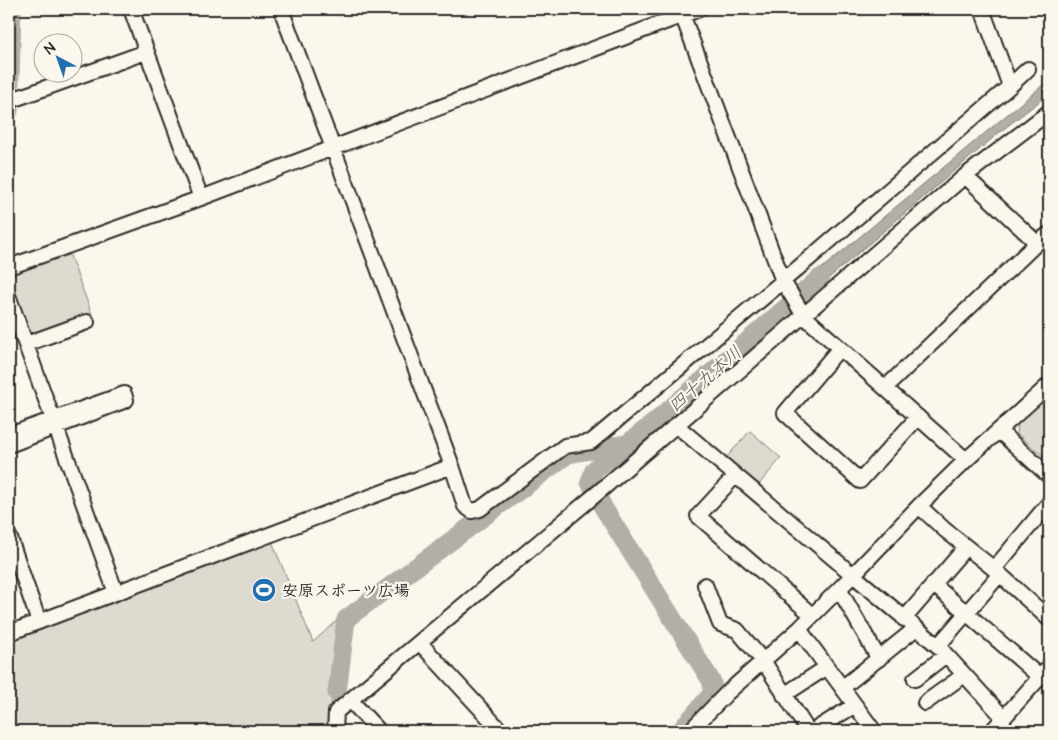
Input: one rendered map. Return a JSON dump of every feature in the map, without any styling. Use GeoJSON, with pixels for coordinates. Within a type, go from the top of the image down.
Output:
{"type":"FeatureCollection","features":[{"type":"Feature","properties":{"kind":"street"},"geometry":{"type":"LineString","coordinates":[[131,9],[201,198]]}},
{"type":"Feature","properties":{"kind":"street"},"geometry":{"type":"LineString","coordinates":[[281,9],[452,466],[465,506],[472,511],[480,509],[565,446],[591,442],[785,284],[1028,69]]}},
{"type":"Feature","properties":{"kind":"street"},"geometry":{"type":"LineString","coordinates":[[9,267],[333,149],[682,12],[699,9]]}},
{"type":"Feature","properties":{"kind":"street"},"geometry":{"type":"LineString","coordinates":[[982,9],[1010,86]]}},
{"type":"Feature","properties":{"kind":"street"},"geometry":{"type":"LineString","coordinates":[[682,12],[785,284],[801,312],[966,460]]}},
{"type":"Feature","properties":{"kind":"street"},"geometry":{"type":"LineString","coordinates":[[14,100],[146,52]]}},
{"type":"Feature","properties":{"kind":"street"},"geometry":{"type":"LineString","coordinates":[[335,731],[336,712],[601,490],[801,312],[965,176],[1049,112]]}},
{"type":"Feature","properties":{"kind":"street"},"geometry":{"type":"LineString","coordinates":[[965,176],[1037,243]]}},
{"type":"Feature","properties":{"kind":"street"},"geometry":{"type":"LineString","coordinates":[[885,388],[1037,243],[1049,234]]}},
{"type":"Feature","properties":{"kind":"street"},"geometry":{"type":"LineString","coordinates":[[9,298],[116,593]]}},
{"type":"Feature","properties":{"kind":"street"},"geometry":{"type":"LineString","coordinates":[[26,344],[88,322]]}},
{"type":"Feature","properties":{"kind":"street"},"geometry":{"type":"LineString","coordinates":[[840,348],[785,412],[860,481],[918,417]]}},
{"type":"Feature","properties":{"kind":"street"},"geometry":{"type":"LineString","coordinates":[[690,731],[727,693],[799,629],[966,460],[1049,385]]}},
{"type":"Feature","properties":{"kind":"street"},"geometry":{"type":"LineString","coordinates":[[9,434],[54,423]]}},
{"type":"Feature","properties":{"kind":"street"},"geometry":{"type":"LineString","coordinates":[[9,445],[54,423]]}},
{"type":"Feature","properties":{"kind":"street"},"geometry":{"type":"LineString","coordinates":[[676,425],[942,650],[1003,717]]}},
{"type":"Feature","properties":{"kind":"street"},"geometry":{"type":"LineString","coordinates":[[999,431],[1049,476]]}},
{"type":"Feature","properties":{"kind":"street"},"geometry":{"type":"LineString","coordinates":[[9,633],[452,466]]}},
{"type":"Feature","properties":{"kind":"street"},"geometry":{"type":"LineString","coordinates":[[735,476],[698,516],[812,616]]}},
{"type":"Feature","properties":{"kind":"street"},"geometry":{"type":"LineString","coordinates":[[915,679],[942,650],[966,613],[1049,503]]}},
{"type":"Feature","properties":{"kind":"street"},"geometry":{"type":"LineString","coordinates":[[919,506],[1049,619]]}},
{"type":"Feature","properties":{"kind":"street"},"geometry":{"type":"LineString","coordinates":[[9,536],[39,622]]}},
{"type":"Feature","properties":{"kind":"street"},"geometry":{"type":"LineString","coordinates":[[904,618],[966,547]]}},
{"type":"Feature","properties":{"kind":"street"},"geometry":{"type":"LineString","coordinates":[[933,584],[966,613],[1045,672],[992,731]]}},
{"type":"Feature","properties":{"kind":"street"},"geometry":{"type":"LineString","coordinates":[[705,586],[720,624],[737,630],[764,662],[808,731]]}},
{"type":"Feature","properties":{"kind":"street"},"geometry":{"type":"LineString","coordinates":[[839,589],[879,659]]}},
{"type":"Feature","properties":{"kind":"street"},"geometry":{"type":"LineString","coordinates":[[799,629],[874,731]]}},
{"type":"Feature","properties":{"kind":"street"},"geometry":{"type":"LineString","coordinates":[[842,688],[916,629]]}},
{"type":"Feature","properties":{"kind":"street"},"geometry":{"type":"LineString","coordinates":[[420,643],[501,731]]}},
{"type":"Feature","properties":{"kind":"street"},"geometry":{"type":"LineString","coordinates":[[784,695],[827,667]]}},
{"type":"Feature","properties":{"kind":"street"},"geometry":{"type":"LineString","coordinates":[[925,703],[964,675]]}},
{"type":"Feature","properties":{"kind":"street"},"geometry":{"type":"LineString","coordinates":[[350,700],[379,731]]}},
{"type":"Feature","properties":{"kind":"street"},"geometry":{"type":"LineString","coordinates":[[813,731],[854,705]]}},
{"type":"Feature","properties":{"kind":"shaded area"},"geometry":{"type":"Polygon","coordinates":[[[1049,80],[1049,94],[1001,131],[802,301],[798,288],[1049,80]]]}},
{"type":"Feature","properties":{"kind":"shaded area"},"geometry":{"type":"Polygon","coordinates":[[[69,253],[93,317],[30,341],[9,282],[12,274],[69,253]]]}},
{"type":"Feature","properties":{"kind":"shaded area"},"geometry":{"type":"Polygon","coordinates":[[[1049,395],[1049,461],[1017,434],[1018,424],[1049,395]]]}},
{"type":"Feature","properties":{"kind":"shaded area"},"geometry":{"type":"Polygon","coordinates":[[[750,431],[781,458],[757,487],[725,459],[750,431]]]}},
{"type":"Feature","properties":{"kind":"shaded area"},"geometry":{"type":"Polygon","coordinates":[[[271,539],[313,642],[342,616],[328,731],[9,731],[9,635],[271,539]]]}},
{"type":"Feature","properties":{"kind":"waterway"},"geometry":{"type":"LineString","coordinates":[[9,111],[12,9]]}},
{"type":"Feature","properties":{"kind":"waterway","name":"四十九本川"},"geometry":{"type":"LineString","coordinates":[[680,731],[712,694],[712,682],[603,507],[590,482],[594,470],[655,422],[820,278]]}},
{"type":"Feature","properties":{"kind":"waterway"},"geometry":{"type":"LineString","coordinates":[[337,693],[346,619],[568,454],[625,444]]}},
{"type":"Feature","properties":{"kind":"place","name":"安原スポーツ広場"},"geometry":{"type":"Point","coordinates":[264,590]}}]}
